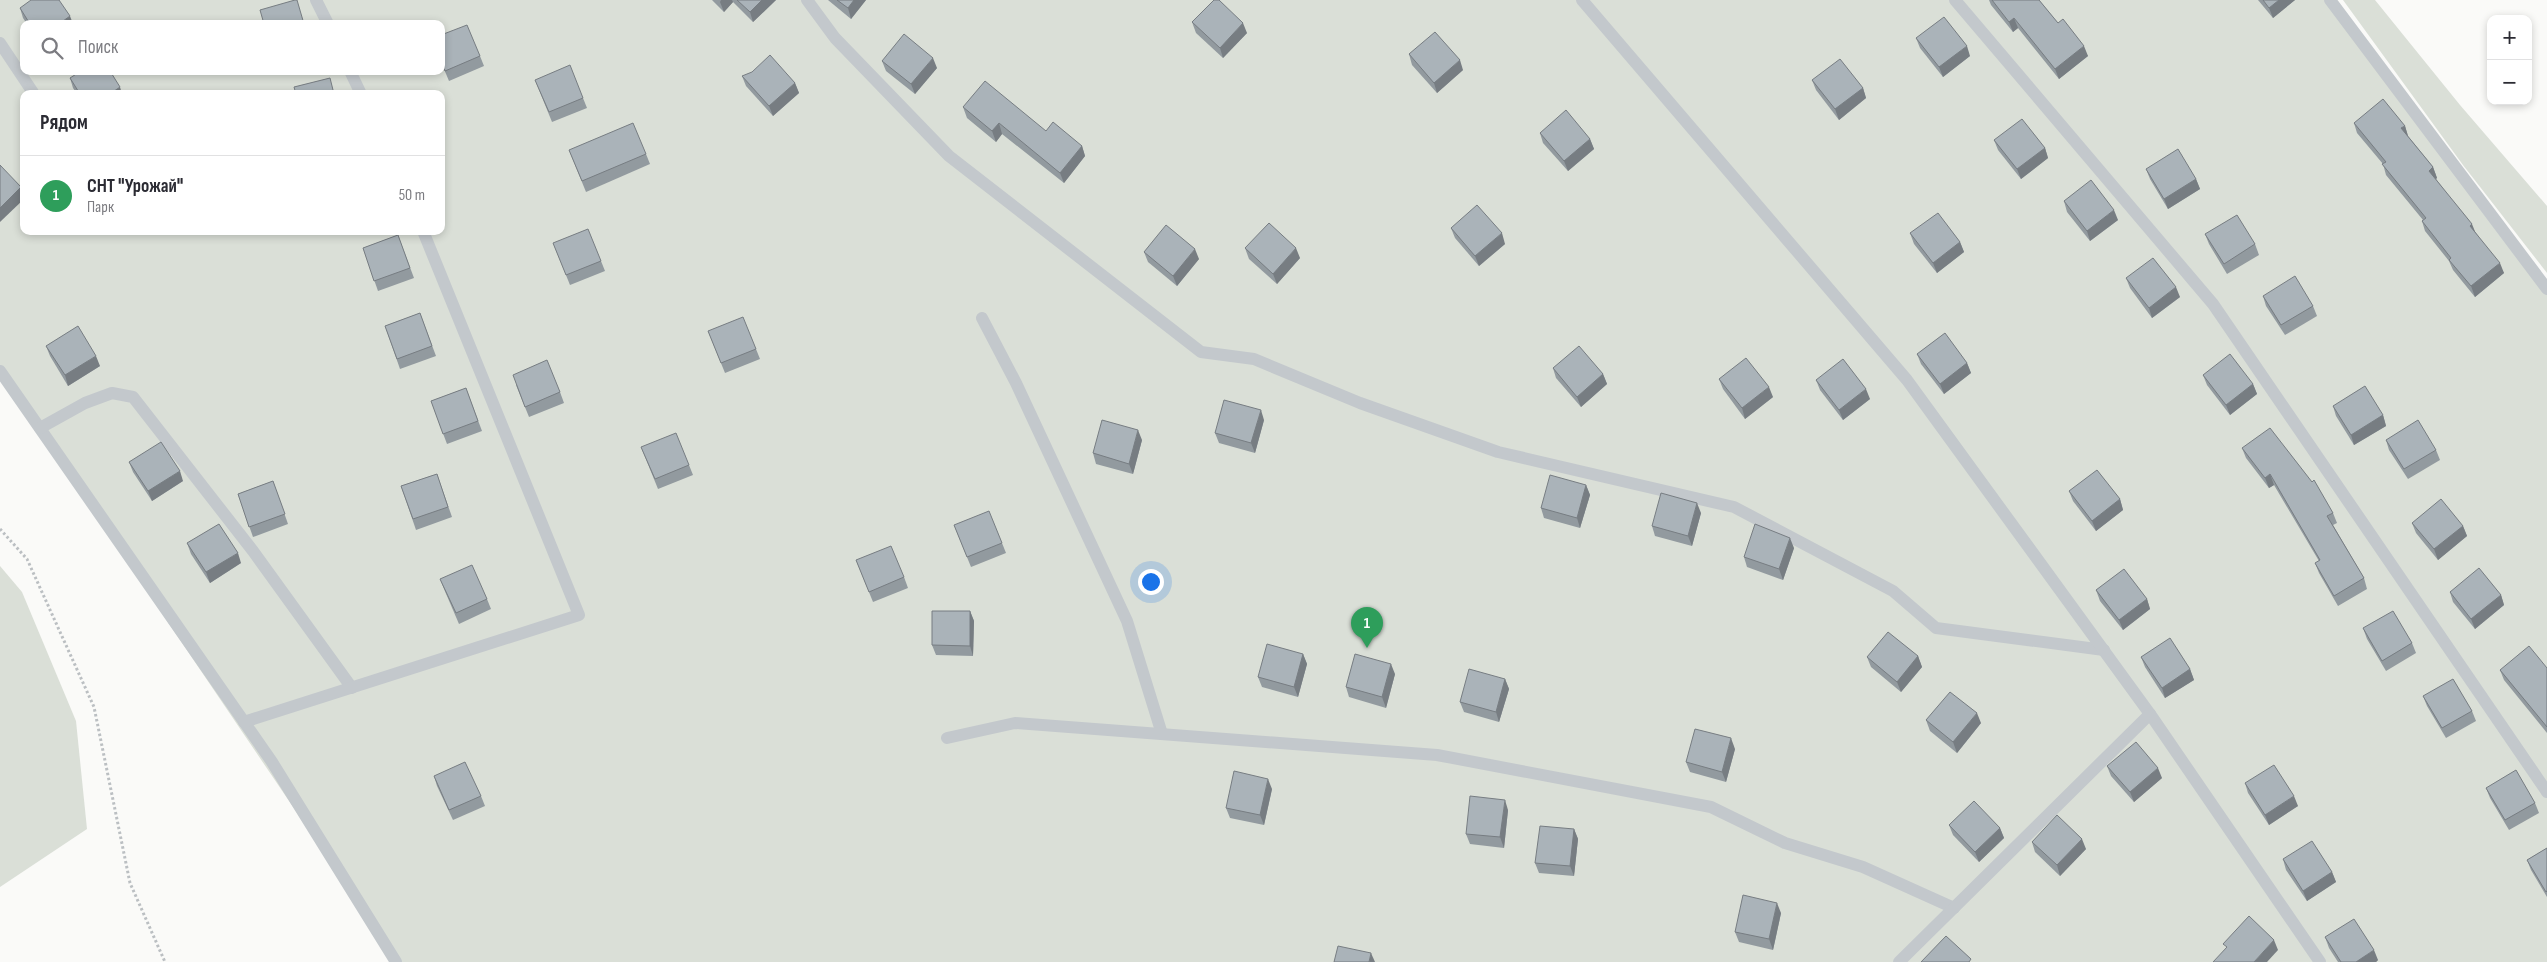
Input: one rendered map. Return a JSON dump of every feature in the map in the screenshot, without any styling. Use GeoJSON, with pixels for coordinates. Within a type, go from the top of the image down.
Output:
{"type":"FeatureCollection","features":[{"type":"Feature","properties":{"kind":"lane"},"geometry":{"type":"LineString","coordinates":[[316,0],[326,20]]}},
{"type":"Feature","properties":{"kind":"lane"},"geometry":{"type":"LineString","coordinates":[[807,0],[835,38],[949,156],[1201,352],[1254,359],[1360,403],[1498,452],[1734,507],[1893,592],[1936,628],[2104,650]]}},
{"type":"Feature","properties":{"kind":"lane"},"geometry":{"type":"LineString","coordinates":[[1582,0],[1907,380],[2150,714],[2317,961]]}},
{"type":"Feature","properties":{"kind":"lane"},"geometry":{"type":"LineString","coordinates":[[1954,0],[2213,304],[2547,792]]}},
{"type":"Feature","properties":{"kind":"lane"},"geometry":{"type":"LineString","coordinates":[[2330,0],[2547,289]]}},
{"type":"Feature","properties":{"kind":"lane"},"geometry":{"type":"LineString","coordinates":[[0,43],[20,73]]}},
{"type":"Feature","properties":{"kind":"lane"},"geometry":{"type":"LineString","coordinates":[[21,75],[31,90]]}},
{"type":"Feature","properties":{"kind":"lane"},"geometry":{"type":"LineString","coordinates":[[352,75],[359,90]]}},
{"type":"Feature","properties":{"kind":"lane"},"geometry":{"type":"LineString","coordinates":[[244,722],[579,615],[425,235]]}},
{"type":"Feature","properties":{"kind":"lane"},"geometry":{"type":"LineString","coordinates":[[982,318],[1016,383],[1127,621],[1162,734]]}},
{"type":"Feature","properties":{"kind":"lane"},"geometry":{"type":"LineString","coordinates":[[0,371],[272,762],[396,962]]}},
{"type":"Feature","properties":{"kind":"lane"},"geometry":{"type":"LineString","coordinates":[[40,428],[84,404],[112,393],[133,397],[253,551],[352,688]]}},
{"type":"Feature","properties":{"kind":"lane"},"geometry":{"type":"LineString","coordinates":[[1899,962],[2150,714]]}},
{"type":"Feature","properties":{"kind":"lane"},"geometry":{"type":"LineString","coordinates":[[947,738],[1015,723],[1437,755],[1711,807],[1785,843],[1863,867],[1954,908]]}},
{"type":"Feature","properties":{"kind":"path"},"geometry":{"type":"LineString","coordinates":[[0,529],[28,559],[94,707],[130,883],[165,962]]}},
{"type":"Feature","properties":{"kind":"shaded area"},"geometry":{"type":"Polygon","coordinates":[[[0,0],[2331,0],[2547,283],[2547,962],[398,962],[0,374],[0,0]]]}},
{"type":"Feature","properties":{"kind":"shaded area"},"geometry":{"type":"Polygon","coordinates":[[[2343,0],[2375,0],[2460,105],[2547,206],[2547,273],[2463,165],[2343,0]]]}},
{"type":"Feature","properties":{"kind":"shaded area"},"geometry":{"type":"Polygon","coordinates":[[[0,566],[22,592],[76,721],[87,829],[0,887],[0,566]]]}},
{"type":"Feature","properties":{"kind":"building"},"geometry":{"type":"Polygon","coordinates":[[[31,0],[59,0],[70,16],[64,20],[28,20],[20,8],[31,0]]]}},
{"type":"Feature","properties":{"kind":"building"},"geometry":{"type":"Polygon","coordinates":[[[297,0],[303,20],[263,20],[260,10],[297,0]]]}},
{"type":"Feature","properties":{"kind":"building"},"geometry":{"type":"Polygon","coordinates":[[[737,0],[762,0],[750,12],[737,0]]]}},
{"type":"Feature","properties":{"kind":"building"},"geometry":{"type":"Polygon","coordinates":[[[837,0],[854,0],[848,8],[837,0]]]}},
{"type":"Feature","properties":{"kind":"building"},"geometry":{"type":"Polygon","coordinates":[[[1214,0],[1219,0],[1243,23],[1220,48],[1192,22],[1214,0]]]}},
{"type":"Feature","properties":{"kind":"building"},"geometry":{"type":"Polygon","coordinates":[[[1992,0],[2039,0],[2058,23],[2063,19],[2084,46],[2055,69],[2014,18],[2009,22],[1992,0]]]}},
{"type":"Feature","properties":{"kind":"building"},"geometry":{"type":"Polygon","coordinates":[[[2263,0],[2279,0],[2269,8],[2263,0]]]}},
{"type":"Feature","properties":{"kind":"building"},"geometry":{"type":"Polygon","coordinates":[[[1944,17],[1967,46],[1939,67],[1916,38],[1944,17]]]}},
{"type":"Feature","properties":{"kind":"building"},"geometry":{"type":"Polygon","coordinates":[[[467,25],[480,56],[445,71],[445,33],[467,25]]]}},
{"type":"Feature","properties":{"kind":"building"},"geometry":{"type":"Polygon","coordinates":[[[1435,32],[1460,60],[1434,83],[1409,54],[1435,32]]]}},
{"type":"Feature","properties":{"kind":"building"},"geometry":{"type":"Polygon","coordinates":[[[904,34],[933,58],[911,84],[882,61],[904,34]]]}},
{"type":"Feature","properties":{"kind":"building"},"geometry":{"type":"Polygon","coordinates":[[[770,55],[795,83],[769,106],[742,76],[752,72],[770,55]]]}},
{"type":"Feature","properties":{"kind":"building"},"geometry":{"type":"Polygon","coordinates":[[[1840,59],[1863,88],[1835,109],[1812,80],[1840,59]]]}},
{"type":"Feature","properties":{"kind":"building"},"geometry":{"type":"Polygon","coordinates":[[[570,65],[583,98],[549,112],[535,80],[570,65]]]}},
{"type":"Feature","properties":{"kind":"building"},"geometry":{"type":"Polygon","coordinates":[[[75,75],[112,75],[120,87],[116,90],[78,90],[70,78],[75,75]]]}},
{"type":"Feature","properties":{"kind":"building"},"geometry":{"type":"Polygon","coordinates":[[[330,78],[333,90],[295,90],[294,87],[330,78]]]}},
{"type":"Feature","properties":{"kind":"building"},"geometry":{"type":"Polygon","coordinates":[[[985,81],[1046,131],[1053,122],[1082,146],[1060,173],[999,123],[992,131],[963,107],[985,81]]]}},
{"type":"Feature","properties":{"kind":"building"},"geometry":{"type":"Polygon","coordinates":[[[2383,99],[2405,126],[2401,128],[2433,167],[2429,171],[2472,224],[2470,226],[2500,263],[2471,286],[2449,260],[2451,258],[2422,221],[2426,218],[2382,164],[2386,162],[2354,123],[2383,99]]]}},
{"type":"Feature","properties":{"kind":"building"},"geometry":{"type":"Polygon","coordinates":[[[1566,110],[1590,139],[1564,161],[1540,133],[1566,110]]]}},
{"type":"Feature","properties":{"kind":"building"},"geometry":{"type":"Polygon","coordinates":[[[2022,119],[2045,148],[2017,169],[1994,140],[2022,119]]]}},
{"type":"Feature","properties":{"kind":"building"},"geometry":{"type":"Polygon","coordinates":[[[633,123],[646,154],[582,181],[569,150],[633,123]]]}},
{"type":"Feature","properties":{"kind":"building"},"geometry":{"type":"Polygon","coordinates":[[[2178,149],[2196,179],[2164,199],[2146,169],[2178,149]]]}},
{"type":"Feature","properties":{"kind":"building"},"geometry":{"type":"Polygon","coordinates":[[[0,165],[20,188],[0,208],[0,165]]]}},
{"type":"Feature","properties":{"kind":"building"},"geometry":{"type":"Polygon","coordinates":[[[2091,180],[2114,210],[2087,231],[2064,201],[2091,180]]]}},
{"type":"Feature","properties":{"kind":"building"},"geometry":{"type":"Polygon","coordinates":[[[1477,205],[1502,233],[1475,256],[1451,228],[1477,205]]]}},
{"type":"Feature","properties":{"kind":"building"},"geometry":{"type":"Polygon","coordinates":[[[1938,213],[1960,242],[1933,263],[1910,233],[1938,213]]]}},
{"type":"Feature","properties":{"kind":"building"},"geometry":{"type":"Polygon","coordinates":[[[2237,215],[2255,244],[2224,264],[2205,234],[2237,215]]]}},
{"type":"Feature","properties":{"kind":"building"},"geometry":{"type":"Polygon","coordinates":[[[1269,223],[1296,248],[1273,274],[1245,248],[1269,223]]]}},
{"type":"Feature","properties":{"kind":"building"},"geometry":{"type":"Polygon","coordinates":[[[1166,225],[1195,249],[1173,276],[1144,252],[1166,225]]]}},
{"type":"Feature","properties":{"kind":"building"},"geometry":{"type":"Polygon","coordinates":[[[588,229],[601,261],[566,275],[553,243],[588,229]]]}},
{"type":"Feature","properties":{"kind":"building"},"geometry":{"type":"Polygon","coordinates":[[[398,235],[410,268],[374,281],[363,248],[398,235]]]}},
{"type":"Feature","properties":{"kind":"building"},"geometry":{"type":"Polygon","coordinates":[[[2153,258],[2176,287],[2149,308],[2126,278],[2153,258]]]}},
{"type":"Feature","properties":{"kind":"building"},"geometry":{"type":"Polygon","coordinates":[[[2295,276],[2313,306],[2281,325],[2263,296],[2295,276]]]}},
{"type":"Feature","properties":{"kind":"building"},"geometry":{"type":"Polygon","coordinates":[[[420,313],[432,346],[397,359],[385,326],[420,313]]]}},
{"type":"Feature","properties":{"kind":"building"},"geometry":{"type":"Polygon","coordinates":[[[743,317],[756,349],[721,363],[708,331],[743,317]]]}},
{"type":"Feature","properties":{"kind":"building"},"geometry":{"type":"Polygon","coordinates":[[[78,326],[96,356],[65,375],[46,346],[78,326]]]}},
{"type":"Feature","properties":{"kind":"building"},"geometry":{"type":"Polygon","coordinates":[[[1945,333],[1967,363],[1940,384],[1917,354],[1945,333]]]}},
{"type":"Feature","properties":{"kind":"building"},"geometry":{"type":"Polygon","coordinates":[[[1579,346],[1603,374],[1577,397],[1553,368],[1579,346]]]}},
{"type":"Feature","properties":{"kind":"building"},"geometry":{"type":"Polygon","coordinates":[[[2230,354],[2253,384],[2226,405],[2203,375],[2230,354]]]}},
{"type":"Feature","properties":{"kind":"building"},"geometry":{"type":"Polygon","coordinates":[[[1746,358],[1769,387],[1742,408],[1719,379],[1746,358]]]}},
{"type":"Feature","properties":{"kind":"building"},"geometry":{"type":"Polygon","coordinates":[[[1843,359],[1866,389],[1839,410],[1816,380],[1843,359]]]}},
{"type":"Feature","properties":{"kind":"building"},"geometry":{"type":"Polygon","coordinates":[[[547,360],[560,392],[525,407],[513,375],[547,360]]]}},
{"type":"Feature","properties":{"kind":"building"},"geometry":{"type":"Polygon","coordinates":[[[2365,386],[2383,415],[2351,435],[2333,406],[2365,386]]]}},
{"type":"Feature","properties":{"kind":"building"},"geometry":{"type":"Polygon","coordinates":[[[466,388],[478,421],[443,434],[431,401],[466,388]]]}},
{"type":"Feature","properties":{"kind":"building"},"geometry":{"type":"Polygon","coordinates":[[[1224,400],[1261,410],[1251,443],[1215,433],[1224,400]]]}},
{"type":"Feature","properties":{"kind":"building"},"geometry":{"type":"Polygon","coordinates":[[[1102,420],[1138,430],[1129,464],[1093,453],[1102,420]]]}},
{"type":"Feature","properties":{"kind":"building"},"geometry":{"type":"Polygon","coordinates":[[[2418,420],[2436,450],[2404,469],[2386,440],[2418,420]]]}},
{"type":"Feature","properties":{"kind":"building"},"geometry":{"type":"Polygon","coordinates":[[[2270,428],[2312,482],[2314,480],[2333,513],[2327,516],[2364,578],[2334,596],[2315,563],[2320,560],[2270,474],[2265,478],[2242,448],[2270,428]]]}},
{"type":"Feature","properties":{"kind":"building"},"geometry":{"type":"Polygon","coordinates":[[[676,433],[689,465],[655,479],[641,447],[676,433]]]}},
{"type":"Feature","properties":{"kind":"building"},"geometry":{"type":"Polygon","coordinates":[[[161,442],[180,471],[148,491],[129,462],[161,442]]]}},
{"type":"Feature","properties":{"kind":"building"},"geometry":{"type":"Polygon","coordinates":[[[2097,470],[2120,499],[2092,521],[2069,491],[2097,470]]]}},
{"type":"Feature","properties":{"kind":"building"},"geometry":{"type":"Polygon","coordinates":[[[437,474],[448,507],[413,519],[401,486],[437,474]]]}},
{"type":"Feature","properties":{"kind":"building"},"geometry":{"type":"Polygon","coordinates":[[[1550,475],[1586,485],[1577,518],[1541,508],[1550,475]]]}},
{"type":"Feature","properties":{"kind":"building"},"geometry":{"type":"Polygon","coordinates":[[[273,481],[285,514],[249,527],[238,494],[273,481]]]}},
{"type":"Feature","properties":{"kind":"building"},"geometry":{"type":"Polygon","coordinates":[[[1661,493],[1697,503],[1688,536],[1652,526],[1661,493]]]}},
{"type":"Feature","properties":{"kind":"building"},"geometry":{"type":"Polygon","coordinates":[[[2441,499],[2463,526],[2434,549],[2412,523],[2441,499]]]}},
{"type":"Feature","properties":{"kind":"building"},"geometry":{"type":"Polygon","coordinates":[[[989,511],[1002,543],[967,557],[954,525],[989,511]]]}},
{"type":"Feature","properties":{"kind":"building"},"geometry":{"type":"Polygon","coordinates":[[[219,524],[238,553],[206,572],[187,543],[219,524]]]}},
{"type":"Feature","properties":{"kind":"building"},"geometry":{"type":"Polygon","coordinates":[[[1755,524],[1790,538],[1779,569],[1744,557],[1755,524]]]}},
{"type":"Feature","properties":{"kind":"building"},"geometry":{"type":"Polygon","coordinates":[[[891,546],[904,577],[869,592],[856,560],[891,546]]]}},
{"type":"Feature","properties":{"kind":"building"},"geometry":{"type":"Polygon","coordinates":[[[472,565],[487,599],[456,613],[440,579],[472,565]]]}},
{"type":"Feature","properties":{"kind":"building"},"geometry":{"type":"Polygon","coordinates":[[[2479,568],[2501,595],[2471,619],[2450,592],[2479,568]]]}},
{"type":"Feature","properties":{"kind":"building"},"geometry":{"type":"Polygon","coordinates":[[[2124,569],[2147,599],[2119,620],[2096,590],[2124,569]]]}},
{"type":"Feature","properties":{"kind":"building"},"geometry":{"type":"Polygon","coordinates":[[[932,611],[970,611],[970,646],[932,645],[932,611]]]}},
{"type":"Feature","properties":{"kind":"building"},"geometry":{"type":"Polygon","coordinates":[[[2393,611],[2412,643],[2382,661],[2363,628],[2393,611]]]}},
{"type":"Feature","properties":{"kind":"building"},"geometry":{"type":"Polygon","coordinates":[[[1888,632],[1918,656],[1897,682],[1867,657],[1888,632]]]}},
{"type":"Feature","properties":{"kind":"building"},"geometry":{"type":"Polygon","coordinates":[[[2170,638],[2190,669],[2162,688],[2141,657],[2170,638]]]}},
{"type":"Feature","properties":{"kind":"building"},"geometry":{"type":"Polygon","coordinates":[[[1267,644],[1303,654],[1294,687],[1258,677],[1267,644]]]}},
{"type":"Feature","properties":{"kind":"building"},"geometry":{"type":"Polygon","coordinates":[[[2529,646],[2547,668],[2547,727],[2500,670],[2529,646]]]}},
{"type":"Feature","properties":{"kind":"building"},"geometry":{"type":"Polygon","coordinates":[[[1355,654],[1391,664],[1382,697],[1346,687],[1355,654]]]}},
{"type":"Feature","properties":{"kind":"building"},"geometry":{"type":"Polygon","coordinates":[[[1469,669],[1505,679],[1496,712],[1460,702],[1469,669]]]}},
{"type":"Feature","properties":{"kind":"building"},"geometry":{"type":"Polygon","coordinates":[[[2453,679],[2472,711],[2442,728],[2423,696],[2453,679]]]}},
{"type":"Feature","properties":{"kind":"building"},"geometry":{"type":"Polygon","coordinates":[[[1950,692],[1977,713],[1953,742],[1926,720],[1950,692]]]}},
{"type":"Feature","properties":{"kind":"building"},"geometry":{"type":"Polygon","coordinates":[[[1695,729],[1731,738],[1722,772],[1686,762],[1695,729]]]}},
{"type":"Feature","properties":{"kind":"building"},"geometry":{"type":"Polygon","coordinates":[[[2136,742],[2158,768],[2130,792],[2107,766],[2136,742]]]}},
{"type":"Feature","properties":{"kind":"building"},"geometry":{"type":"Polygon","coordinates":[[[465,762],[481,796],[449,810],[434,776],[465,762]]]}},
{"type":"Feature","properties":{"kind":"building"},"geometry":{"type":"Polygon","coordinates":[[[2274,765],[2294,796],[2265,815],[2245,783],[2274,765]]]}},
{"type":"Feature","properties":{"kind":"building"},"geometry":{"type":"Polygon","coordinates":[[[2516,770],[2535,803],[2505,820],[2486,788],[2516,770]]]}},
{"type":"Feature","properties":{"kind":"building"},"geometry":{"type":"Polygon","coordinates":[[[1234,771],[1268,779],[1260,815],[1226,808],[1234,771]]]}},
{"type":"Feature","properties":{"kind":"building"},"geometry":{"type":"Polygon","coordinates":[[[1470,796],[1505,800],[1500,837],[1466,834],[1470,796]]]}},
{"type":"Feature","properties":{"kind":"building"},"geometry":{"type":"Polygon","coordinates":[[[1974,801],[2000,828],[1975,852],[1949,825],[1974,801]]]}},
{"type":"Feature","properties":{"kind":"building"},"geometry":{"type":"Polygon","coordinates":[[[2057,815],[2082,839],[2057,865],[2032,842],[2057,815]]]}},
{"type":"Feature","properties":{"kind":"building"},"geometry":{"type":"Polygon","coordinates":[[[1540,826],[1574,829],[1570,866],[1535,863],[1540,826]]]}},
{"type":"Feature","properties":{"kind":"building"},"geometry":{"type":"Polygon","coordinates":[[[2312,841],[2332,872],[2303,891],[2283,859],[2312,841]]]}},
{"type":"Feature","properties":{"kind":"building"},"geometry":{"type":"Polygon","coordinates":[[[2547,848],[2547,891],[2546,892],[2527,860],[2547,848]]]}},
{"type":"Feature","properties":{"kind":"building"},"geometry":{"type":"Polygon","coordinates":[[[1743,895],[1777,903],[1769,939],[1735,932],[1743,895]]]}},
{"type":"Feature","properties":{"kind":"building"},"geometry":{"type":"Polygon","coordinates":[[[2249,916],[2274,940],[2254,962],[2213,962],[2227,947],[2223,944],[2249,916]]]}},
{"type":"Feature","properties":{"kind":"building"},"geometry":{"type":"Polygon","coordinates":[[[2354,919],[2374,950],[2356,962],[2341,962],[2325,937],[2354,919]]]}},
{"type":"Feature","properties":{"kind":"building"},"geometry":{"type":"Polygon","coordinates":[[[1946,936],[1971,959],[1969,962],[1921,962],[1946,936]]]}},
{"type":"Feature","properties":{"kind":"building"},"geometry":{"type":"Polygon","coordinates":[[[1338,946],[1371,953],[1369,962],[1334,962],[1338,946]]]}},
{"type":"Feature","properties":{"kind":"place","name":"СНТ \"Урожай\""},"geometry":{"type":"Point","coordinates":[1367,648]}}]}
